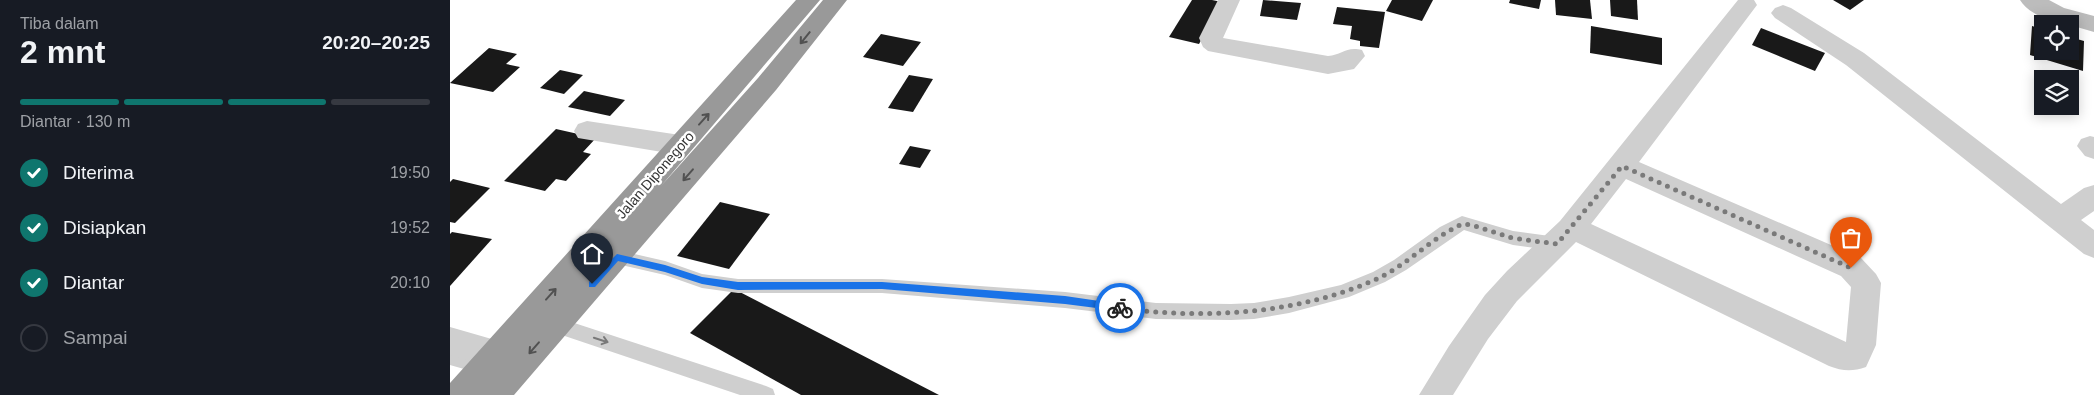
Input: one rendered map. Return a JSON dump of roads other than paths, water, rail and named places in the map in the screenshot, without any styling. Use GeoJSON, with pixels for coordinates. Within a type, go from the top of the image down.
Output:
{"type":"FeatureCollection","features":[{"type":"Feature","properties":{"kind":"highway","name":"Jalan Diponegoro"},"geometry":{"type":"LineString","coordinates":[[489,382],[542,321],[680,145],[809,0]]}},
{"type":"Feature","properties":{"kind":"highway","name":"Jalan Diponegoro"},"geometry":{"type":"LineString","coordinates":[[542,321],[617,257],[767,84],[836,0]]}},
{"type":"Feature","properties":{"kind":"street"},"geometry":{"type":"LineString","coordinates":[[1229,0],[1211,38],[1211,41],[1216,45],[1328,64],[1345,63],[1353,56]]}},
{"type":"Feature","properties":{"kind":"street"},"geometry":{"type":"LineString","coordinates":[[2031,0],[2056,14],[2094,24]]}},
{"type":"Feature","properties":{"kind":"street"},"geometry":{"type":"LineString","coordinates":[[1435,395],[1459,357],[1506,292],[1564,235],[1622,166],[1709,48],[1736,3],[1788,7],[2062,219],[2094,246]]}},
{"type":"Feature","properties":{"kind":"street"},"geometry":{"type":"LineString","coordinates":[[587,130],[680,145]]}},
{"type":"Feature","properties":{"kind":"street"},"geometry":{"type":"LineString","coordinates":[[1564,235],[1840,356],[1855,357],[1861,345],[1866,283],[1851,268],[1622,166]]}},
{"type":"Feature","properties":{"kind":"street"},"geometry":{"type":"LineString","coordinates":[[2062,219],[2094,196]]}},
{"type":"Feature","properties":{"kind":"street"},"geometry":{"type":"LineString","coordinates":[[450,342],[489,382]]}},
{"type":"Feature","properties":{"kind":"lane"},"geometry":{"type":"LineString","coordinates":[[617,257],[665,268],[702,280],[738,286],[882,286],[1065,300],[1156,311],[1231,312],[1254,311],[1289,305],[1343,292],[1379,278],[1446,232],[1462,224],[1472,225],[1512,238],[1564,235]]}},
{"type":"Feature","properties":{"kind":"lane"},"geometry":{"type":"LineString","coordinates":[[542,321],[766,395]]}},
{"type":"Feature","properties":{"kind":"lane"},"geometry":{"type":"LineString","coordinates":[[450,357],[489,382]]}}]}
